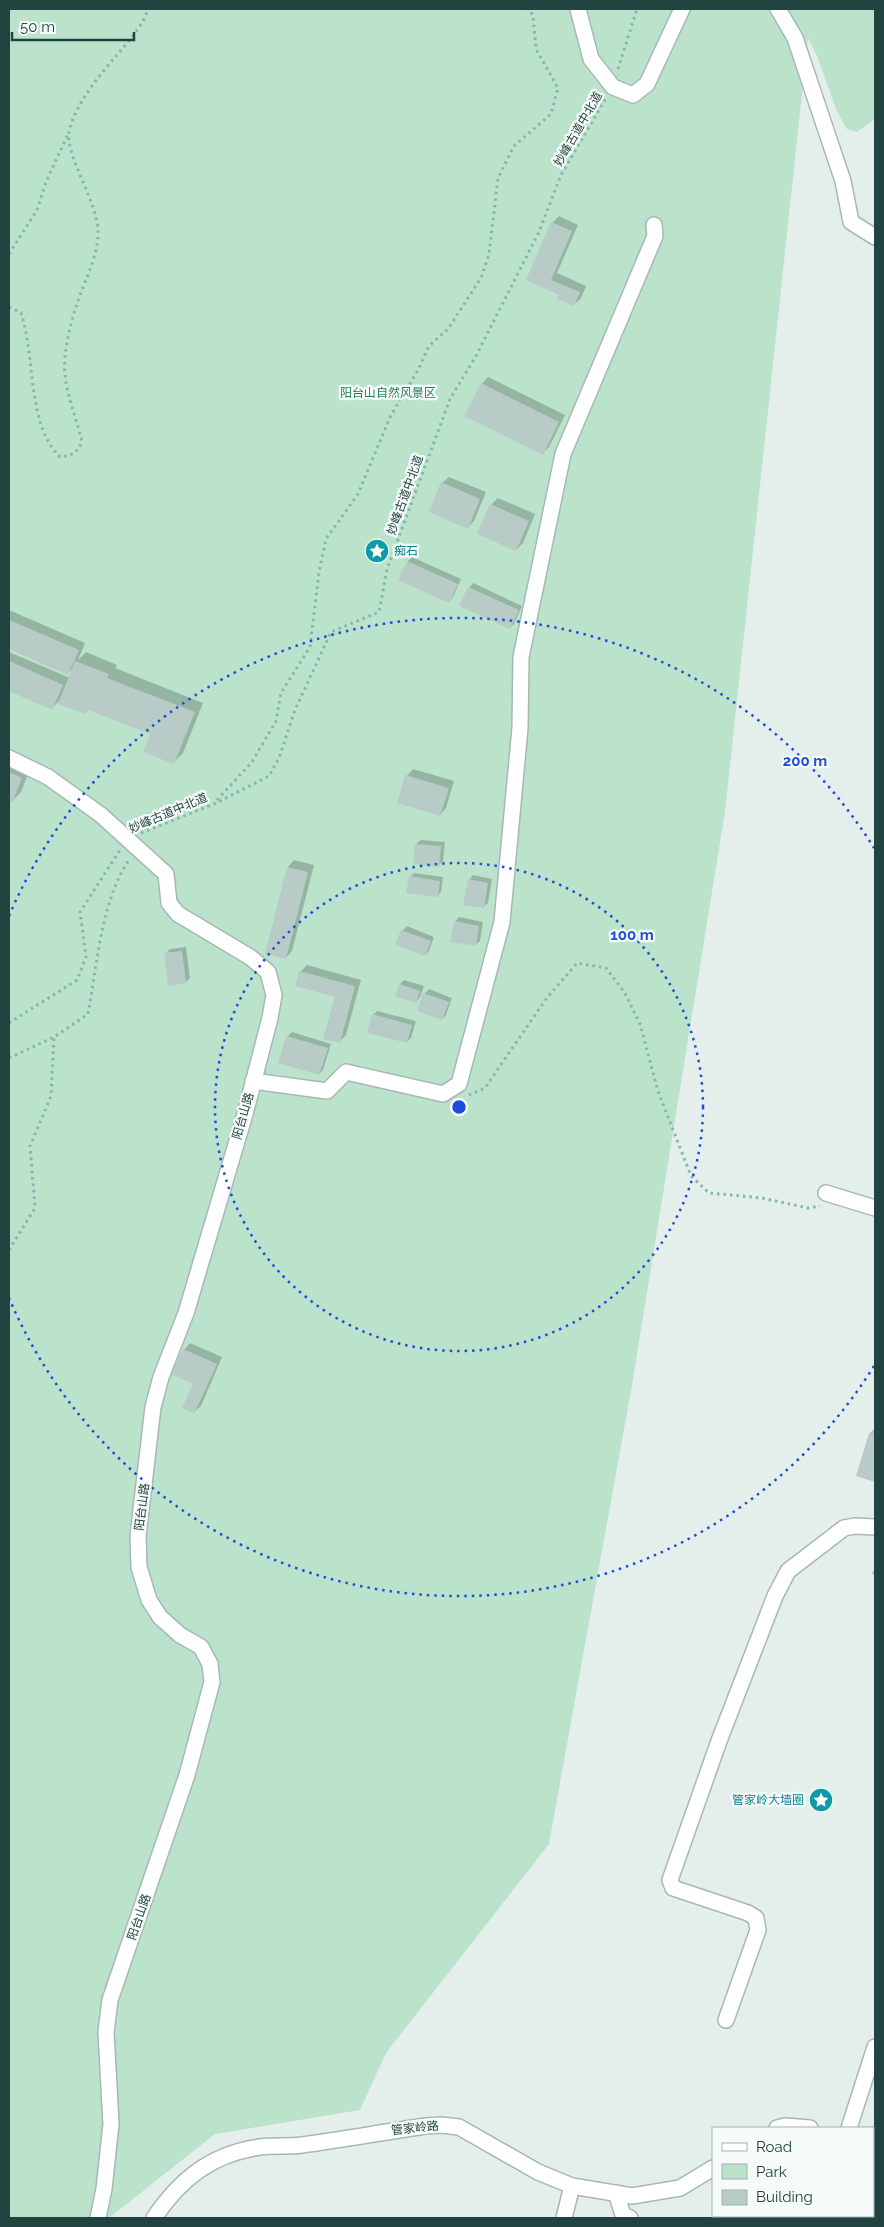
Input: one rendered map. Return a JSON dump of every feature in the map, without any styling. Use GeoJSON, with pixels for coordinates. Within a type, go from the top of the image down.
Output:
{"type":"FeatureCollection","features":[{"type":"Feature","properties":{"kind":"street"},"geometry":{"type":"LineString","coordinates":[[578,9],[590,59],[613,87],[633,95],[647,84],[682,9]]}},
{"type":"Feature","properties":{"kind":"street"},"geometry":{"type":"LineString","coordinates":[[778,9],[795,38],[843,181],[851,222],[875,237]]}},
{"type":"Feature","properties":{"kind":"street"},"geometry":{"type":"LineString","coordinates":[[253,1081],[327,1091],[346,1072],[443,1094],[459,1084],[502,922],[520,728],[521,657],[563,454],[654,236],[654,225]]}},
{"type":"Feature","properties":{"kind":"street","name":"阳台山路"},"geometry":{"type":"LineString","coordinates":[[9,758],[48,778],[101,815],[166,874],[169,903],[178,914],[250,957],[268,972],[274,995],[270,1018],[253,1081],[186,1313],[161,1377],[153,1407],[138,1536],[139,1566],[152,1605],[160,1617],[180,1635],[200,1647],[210,1664],[212,1682],[187,1775],[110,2000],[106,2032],[111,2124],[104,2189],[98,2218]]}},
{"type":"Feature","properties":{"kind":"street"},"geometry":{"type":"LineString","coordinates":[[826,1193],[875,1208]]}},
{"type":"Feature","properties":{"kind":"street"},"geometry":{"type":"LineString","coordinates":[[726,2020],[758,1930],[756,1918],[748,1913],[673,1888],[670,1880],[763,1626],[788,1571],[844,1528],[855,1526],[875,1527]]}},
{"type":"Feature","properties":{"kind":"street"},"geometry":{"type":"LineString","coordinates":[[849,2127],[875,2048]]}},
{"type":"Feature","properties":{"kind":"street","name":"管家岭路"},"geometry":{"type":"LineString","coordinates":[[154,2218],[167,2200],[192,2173],[226,2154],[261,2146],[299,2145],[441,2124],[459,2127],[496,2150],[572,2186],[632,2196],[680,2188],[712,2169]]}},
{"type":"Feature","properties":{"kind":"street"},"geometry":{"type":"LineString","coordinates":[[781,2127],[798,2127]]}},
{"type":"Feature","properties":{"kind":"street"},"geometry":{"type":"LineString","coordinates":[[564,2218],[572,2186]]}},
{"type":"Feature","properties":{"kind":"street"},"geometry":{"type":"LineString","coordinates":[[616,2193],[623,2215],[630,2218]]}},
{"type":"Feature","properties":{"kind":"path"},"geometry":{"type":"LineString","coordinates":[[9,254],[37,210],[46,182],[87,95],[102,72],[133,36],[148,9]]}},
{"type":"Feature","properties":{"kind":"path"},"geometry":{"type":"LineString","coordinates":[[214,804],[252,762],[276,721],[281,693],[310,647],[319,572],[326,539],[358,494],[390,417],[418,370],[429,346],[448,330],[481,278],[489,254],[498,178],[514,146],[551,114],[558,88],[536,49],[533,16],[528,9]]}},
{"type":"Feature","properties":{"kind":"path","name":"妙峰古道中北道"},"geometry":{"type":"LineString","coordinates":[[9,1023],[77,980],[86,957],[80,912],[132,844],[187,813],[214,804],[269,776],[279,758],[295,710],[331,632],[379,612],[387,569],[450,399],[476,356],[539,232],[561,175],[613,87],[637,9]]}},
{"type":"Feature","properties":{"kind":"path"},"geometry":{"type":"LineString","coordinates":[[9,308],[21,313],[27,332],[36,410],[51,448],[60,457],[70,456],[78,450],[82,442],[66,390],[65,359],[72,322],[91,266],[98,233],[97,218],[72,154],[69,134]]}},
{"type":"Feature","properties":{"kind":"path"},"geometry":{"type":"LineString","coordinates":[[9,1058],[54,1037],[88,1014],[106,914],[132,844]]}},
{"type":"Feature","properties":{"kind":"path"},"geometry":{"type":"LineString","coordinates":[[443,1094],[463,1098],[485,1088],[546,999],[576,963],[606,968],[625,994],[640,1024],[658,1091],[691,1176],[709,1193],[762,1198],[808,1208],[828,1206],[847,1200]]}},
{"type":"Feature","properties":{"kind":"path"},"geometry":{"type":"LineString","coordinates":[[9,1250],[35,1208],[30,1146],[51,1096],[54,1037]]}},
{"type":"Feature","properties":{"kind":"green space","name":"阳台山自然风景区"},"geometry":{"type":"Polygon","coordinates":[[[9,9],[875,9],[875,119],[857,132],[847,129],[836,109],[817,56],[808,38],[725,812],[632,1385],[549,1844],[386,2053],[360,2110],[215,2134],[109,2218],[9,2218],[9,9]]]}},
{"type":"Feature","properties":{"kind":"building"},"geometry":{"type":"Polygon","coordinates":[[[551,222],[572,231],[551,280],[580,292],[574,306],[557,299],[559,295],[526,280],[551,222]]]}},
{"type":"Feature","properties":{"kind":"building"},"geometry":{"type":"Polygon","coordinates":[[[481,383],[559,422],[543,455],[464,416],[481,383]]]}},
{"type":"Feature","properties":{"kind":"building"},"geometry":{"type":"Polygon","coordinates":[[[441,482],[480,499],[468,529],[429,512],[441,482]]]}},
{"type":"Feature","properties":{"kind":"building"},"geometry":{"type":"Polygon","coordinates":[[[490,504],[529,521],[516,551],[477,534],[490,504]]]}},
{"type":"Feature","properties":{"kind":"building"},"geometry":{"type":"Polygon","coordinates":[[[407,561],[458,584],[449,603],[398,580],[407,561]]]}},
{"type":"Feature","properties":{"kind":"building"},"geometry":{"type":"Polygon","coordinates":[[[468,587],[519,610],[510,629],[459,606],[468,587]]]}},
{"type":"Feature","properties":{"kind":"building"},"geometry":{"type":"Polygon","coordinates":[[[9,620],[79,650],[68,675],[9,649],[9,620]]]}},
{"type":"Feature","properties":{"kind":"building"},"geometry":{"type":"Polygon","coordinates":[[[9,661],[63,685],[52,710],[9,691],[9,661]]]}},
{"type":"Feature","properties":{"kind":"building"},"geometry":{"type":"Polygon","coordinates":[[[75,661],[109,674],[107,678],[195,712],[174,764],[143,752],[150,734],[88,710],[86,714],[58,704],[75,661]]]}},
{"type":"Feature","properties":{"kind":"building"},"geometry":{"type":"Polygon","coordinates":[[[9,772],[22,778],[12,803],[9,801],[9,772]]]}},
{"type":"Feature","properties":{"kind":"building"},"geometry":{"type":"Polygon","coordinates":[[[405,775],[449,788],[440,816],[397,803],[405,775]]]}},
{"type":"Feature","properties":{"kind":"building"},"geometry":{"type":"Polygon","coordinates":[[[415,844],[441,846],[439,867],[413,864],[415,844]]]}},
{"type":"Feature","properties":{"kind":"building"},"geometry":{"type":"Polygon","coordinates":[[[287,867],[308,872],[286,959],[265,954],[287,867]]]}},
{"type":"Feature","properties":{"kind":"building"},"geometry":{"type":"Polygon","coordinates":[[[409,876],[440,881],[438,897],[406,893],[409,876]]]}},
{"type":"Feature","properties":{"kind":"building"},"geometry":{"type":"Polygon","coordinates":[[[468,879],[488,883],[484,908],[463,905],[468,879]]]}},
{"type":"Feature","properties":{"kind":"building"},"geometry":{"type":"Polygon","coordinates":[[[454,921],[479,926],[476,946],[450,942],[454,921]]]}},
{"type":"Feature","properties":{"kind":"building"},"geometry":{"type":"Polygon","coordinates":[[[401,930],[431,941],[425,956],[395,945],[401,930]]]}},
{"type":"Feature","properties":{"kind":"building"},"geometry":{"type":"Polygon","coordinates":[[[182,951],[186,983],[168,986],[164,953],[182,951]]]}},
{"type":"Feature","properties":{"kind":"building"},"geometry":{"type":"Polygon","coordinates":[[[299,971],[355,986],[340,1043],[323,1039],[335,997],[295,986],[299,971]]]}},
{"type":"Feature","properties":{"kind":"building"},"geometry":{"type":"Polygon","coordinates":[[[399,984],[420,991],[416,1003],[395,996],[399,984]]]}},
{"type":"Feature","properties":{"kind":"building"},"geometry":{"type":"Polygon","coordinates":[[[423,993],[449,1002],[442,1020],[417,1011],[423,993]]]}},
{"type":"Feature","properties":{"kind":"building"},"geometry":{"type":"Polygon","coordinates":[[[372,1014],[412,1025],[407,1043],[367,1033],[372,1014]]]}},
{"type":"Feature","properties":{"kind":"building"},"geometry":{"type":"Polygon","coordinates":[[[286,1036],[328,1048],[319,1075],[278,1063],[286,1036]]]}},
{"type":"Feature","properties":{"kind":"building"},"geometry":{"type":"Polygon","coordinates":[[[183,1349],[217,1364],[194,1414],[182,1408],[193,1384],[171,1374],[183,1349]]]}},
{"type":"Feature","properties":{"kind":"building"},"geometry":{"type":"Polygon","coordinates":[[[869,1433],[875,1435],[875,1482],[856,1476],[869,1433]]]}},
{"type":"Feature","properties":{"kind":"place","name":"痴石"},"geometry":{"type":"Point","coordinates":[377,551]}},
{"type":"Feature","properties":{"kind":"place","name":"管家岭大墙圈"},"geometry":{"type":"Point","coordinates":[821,1800]}}]}
